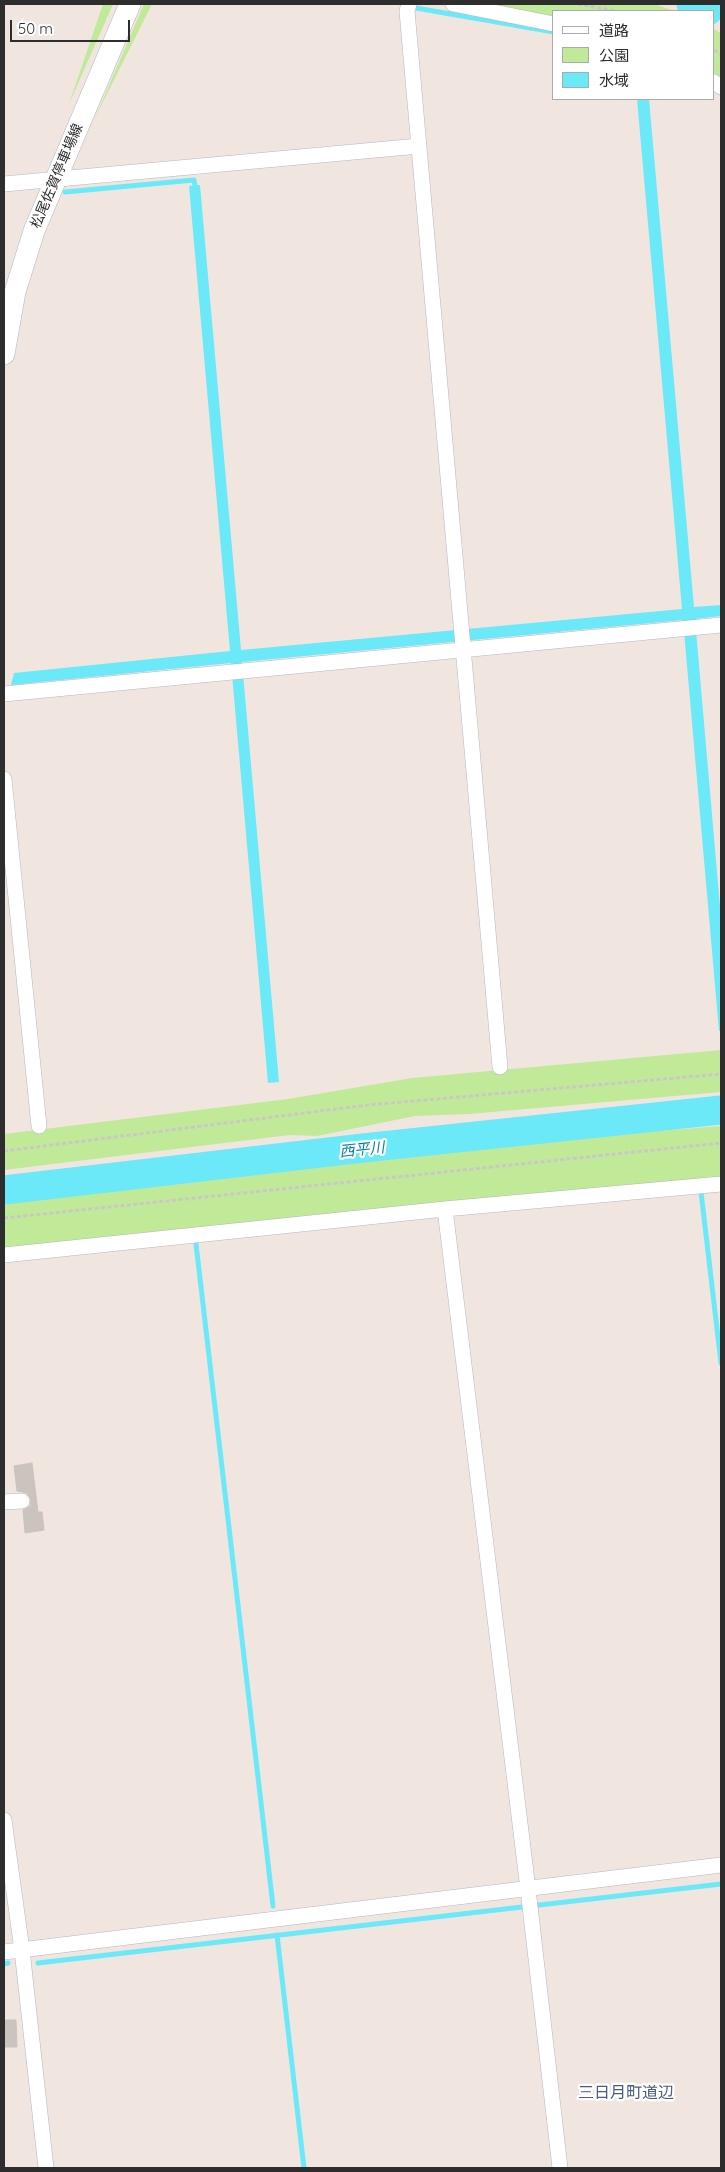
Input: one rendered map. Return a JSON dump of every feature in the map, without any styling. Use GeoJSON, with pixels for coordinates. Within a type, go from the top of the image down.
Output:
{"type":"FeatureCollection","features":[{"type":"Feature","properties":{"kind":"main road","name":"松尾佐賀停車場線"},"geometry":{"type":"LineString","coordinates":[[4,354],[15,292],[34,231],[130,4]]}},
{"type":"Feature","properties":{"kind":"street"},"geometry":{"type":"LineString","coordinates":[[408,4],[407,10],[465,650],[500,1067]]}},
{"type":"Feature","properties":{"kind":"street"},"geometry":{"type":"LineString","coordinates":[[453,4],[552,24]]}},
{"type":"Feature","properties":{"kind":"street"},"geometry":{"type":"LineString","coordinates":[[4,184],[419,146]]}},
{"type":"Feature","properties":{"kind":"street"},"geometry":{"type":"LineString","coordinates":[[4,694],[721,626]]}},
{"type":"Feature","properties":{"kind":"street"},"geometry":{"type":"LineString","coordinates":[[4,779],[39,1126]]}},
{"type":"Feature","properties":{"kind":"street"},"geometry":{"type":"LineString","coordinates":[[4,1255],[445,1209],[721,1184]]}},
{"type":"Feature","properties":{"kind":"street"},"geometry":{"type":"LineString","coordinates":[[445,1209],[560,2168]]}},
{"type":"Feature","properties":{"kind":"street"},"geometry":{"type":"LineString","coordinates":[[4,1502],[22,1500]]}},
{"type":"Feature","properties":{"kind":"street"},"geometry":{"type":"LineString","coordinates":[[4,1820],[22,1950],[46,2168]]}},
{"type":"Feature","properties":{"kind":"street"},"geometry":{"type":"LineString","coordinates":[[4,1952],[721,1865]]}},
{"type":"Feature","properties":{"kind":"path"},"geometry":{"type":"LineString","coordinates":[[578,4],[610,10]]}},
{"type":"Feature","properties":{"kind":"path"},"geometry":{"type":"LineString","coordinates":[[4,1151],[368,1105],[721,1074]]}},
{"type":"Feature","properties":{"kind":"path"},"geometry":{"type":"LineString","coordinates":[[4,1218],[721,1142]]}},
{"type":"Feature","properties":{"kind":"green space"},"geometry":{"type":"Polygon","coordinates":[[[103,4],[113,4],[69,104],[103,4]]]}},
{"type":"Feature","properties":{"kind":"green space"},"geometry":{"type":"Polygon","coordinates":[[[144,4],[152,4],[95,118],[144,4]]]}},
{"type":"Feature","properties":{"kind":"green space"},"geometry":{"type":"Polygon","coordinates":[[[481,4],[654,4],[672,10],[552,10],[552,18],[481,4]]]}},
{"type":"Feature","properties":{"kind":"green space"},"geometry":{"type":"Polygon","coordinates":[[[715,30],[721,33],[721,79],[715,75],[715,30]]]}},
{"type":"Feature","properties":{"kind":"green space"},"geometry":{"type":"Polygon","coordinates":[[[721,1050],[721,1092],[469,1114],[415,1116],[317,1136],[290,1135],[4,1170],[4,1134],[288,1099],[412,1078],[721,1050]]]}},
{"type":"Feature","properties":{"kind":"green space"},"geometry":{"type":"Polygon","coordinates":[[[721,1126],[721,1178],[4,1248],[4,1202],[507,1143],[721,1126]]]}},
{"type":"Feature","properties":{"kind":"water"},"geometry":{"type":"Polygon","coordinates":[[[637,100],[649,100],[694,607],[721,605],[721,616],[695,619],[721,918],[721,1031],[719,1031],[683,620],[242,662],[279,1082],[268,1083],[231,663],[11,685],[14,673],[230,651],[189,186],[200,185],[241,650],[682,609],[637,100]]]}},
{"type":"Feature","properties":{"kind":"building"},"geometry":{"type":"Polygon","coordinates":[[[32,1463],[38,1512],[42,1512],[44,1530],[25,1533],[23,1510],[30,1506],[31,1500],[27,1493],[17,1491],[14,1466],[32,1463]]]}},
{"type":"Feature","properties":{"kind":"building"},"geometry":{"type":"Polygon","coordinates":[[[4,2020],[16,2020],[17,2047],[4,2047],[4,2020]]]}},
{"type":"Feature","properties":{"kind":"waterway"},"geometry":{"type":"LineString","coordinates":[[691,4],[706,10]]}},
{"type":"Feature","properties":{"kind":"waterway"},"geometry":{"type":"LineString","coordinates":[[416,8],[552,32]]}},
{"type":"Feature","properties":{"kind":"waterway"},"geometry":{"type":"LineString","coordinates":[[65,192],[194,180],[195,186]]}},
{"type":"Feature","properties":{"kind":"waterway","name":"西平川"},"geometry":{"type":"LineString","coordinates":[[4,1190],[363,1148],[721,1110]]}},
{"type":"Feature","properties":{"kind":"waterway"},"geometry":{"type":"LineString","coordinates":[[701,1192],[721,1363]]}},
{"type":"Feature","properties":{"kind":"waterway"},"geometry":{"type":"LineString","coordinates":[[196,1244],[273,1906]]}},
{"type":"Feature","properties":{"kind":"waterway"},"geometry":{"type":"LineString","coordinates":[[38,1963],[721,1884]]}},
{"type":"Feature","properties":{"kind":"waterway"},"geometry":{"type":"LineString","coordinates":[[277,1935],[304,2168]]}},
{"type":"Feature","properties":{"kind":"waterway"},"geometry":{"type":"LineString","coordinates":[[4,1964],[8,1963]]}},
{"type":"Feature","properties":{"kind":"district","name":"三日月町道辺"},"geometry":{"type":"Point","coordinates":[626,2093]}}]}
